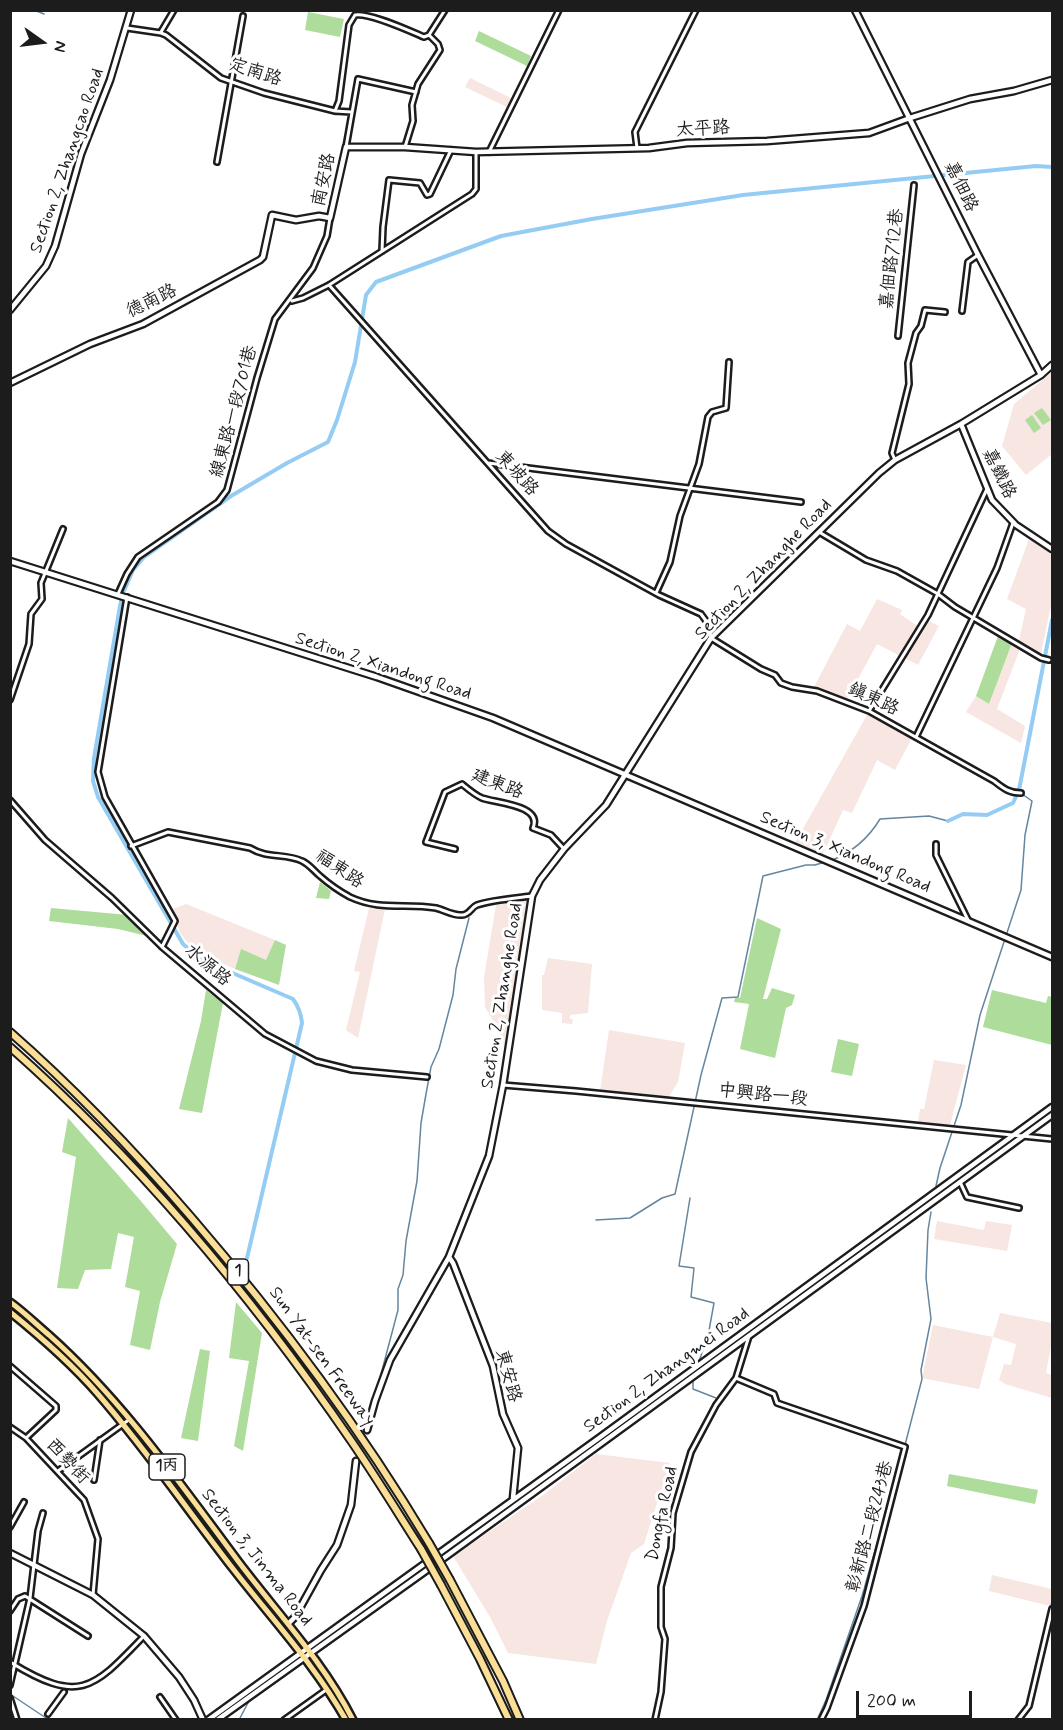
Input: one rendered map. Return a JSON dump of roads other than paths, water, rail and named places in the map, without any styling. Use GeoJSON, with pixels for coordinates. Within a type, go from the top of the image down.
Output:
{"type":"FeatureCollection","features":[{"type":"Feature","properties":{"kind":"highway","name":"Sun Yat-sen Freeway"},"geometry":{"type":"LineString","coordinates":[[10,1032],[120,1138],[240,1274],[284,1329],[373,1454],[429,1543],[498,1671],[520,1719]]}},
{"type":"Feature","properties":{"kind":"highway","name":"Sun Yat-sen Freeway"},"geometry":{"type":"LineString","coordinates":[[10,1047],[69,1101],[154,1190],[227,1274],[322,1398],[361,1454],[421,1549],[480,1659],[509,1719]]}},
{"type":"Feature","properties":{"kind":"main road","name":"Section 3, Jinma Road"},"geometry":{"type":"LineString","coordinates":[[13,1304],[90,1373],[130,1419],[309,1650]]}},
{"type":"Feature","properties":{"kind":"main road","name":"Section 3, Jinma Road"},"geometry":{"type":"LineString","coordinates":[[11,1313],[69,1363],[98,1394],[302,1654]]}},
{"type":"Feature","properties":{"kind":"main road","name":"1丙"},"geometry":{"type":"LineString","coordinates":[[309,1650],[334,1685],[352,1719]]}},
{"type":"Feature","properties":{"kind":"main road","name":"1丙"},"geometry":{"type":"LineString","coordinates":[[302,1654],[328,1689],[346,1719]]}},
{"type":"Feature","properties":{"kind":"street","name":"Section 2, Zhangcao Road"},"geometry":{"type":"LineString","coordinates":[[10,310],[46,266],[53,252],[81,154],[107,87],[131,10]]}},
{"type":"Feature","properties":{"kind":"street"},"geometry":{"type":"LineString","coordinates":[[161,33],[174,10]]}},
{"type":"Feature","properties":{"kind":"street"},"geometry":{"type":"LineString","coordinates":[[335,111],[339,101],[349,25],[355,15],[360,12],[424,37],[429,35],[444,10]]}},
{"type":"Feature","properties":{"kind":"street"},"geometry":{"type":"LineString","coordinates":[[637,148],[638,126],[696,10]]}},
{"type":"Feature","properties":{"kind":"street","name":"嘉佃路"},"geometry":{"type":"LineString","coordinates":[[855,10],[1041,375]]}},
{"type":"Feature","properties":{"kind":"street"},"geometry":{"type":"LineString","coordinates":[[489,152],[557,11]]}},
{"type":"Feature","properties":{"kind":"street"},"geometry":{"type":"LineString","coordinates":[[218,162],[243,16]]}},
{"type":"Feature","properties":{"kind":"street","name":"定南路"},"geometry":{"type":"LineString","coordinates":[[127,28],[161,33],[183,47],[215,74],[231,81],[264,93],[335,111],[351,112]]}},
{"type":"Feature","properties":{"kind":"street"},"geometry":{"type":"LineString","coordinates":[[405,147],[413,121],[412,105],[418,84],[440,50],[438,44],[429,35]]}},
{"type":"Feature","properties":{"kind":"street"},"geometry":{"type":"LineString","coordinates":[[346,147],[358,79],[416,92]]}},
{"type":"Feature","properties":{"kind":"street","name":"太平路"},"geometry":{"type":"LineString","coordinates":[[346,147],[405,147],[489,152],[637,148],[869,133],[970,99],[1014,91],[1053,80]]}},
{"type":"Feature","properties":{"kind":"street","name":"南安路"},"geometry":{"type":"LineString","coordinates":[[330,218],[346,147]]}},
{"type":"Feature","properties":{"kind":"street"},"geometry":{"type":"LineString","coordinates":[[382,252],[389,180],[420,183],[427,195],[430,195],[451,150]]}},
{"type":"Feature","properties":{"kind":"street"},"geometry":{"type":"LineString","coordinates":[[290,301],[303,298],[329,285],[476,189],[476,152]]}},
{"type":"Feature","properties":{"kind":"street","name":"嘉佃路712巷"},"geometry":{"type":"LineString","coordinates":[[898,336],[914,185]]}},
{"type":"Feature","properties":{"kind":"street","name":"德南路"},"geometry":{"type":"LineString","coordinates":[[10,382],[90,344],[143,324],[260,260],[263,257],[272,215],[296,220],[319,216],[330,218]]}},
{"type":"Feature","properties":{"kind":"street","name":"線東路一段701巷"},"geometry":{"type":"LineString","coordinates":[[119,595],[127,574],[138,557],[218,502],[227,490],[275,319],[313,268],[327,236],[330,218]]}},
{"type":"Feature","properties":{"kind":"street"},"geometry":{"type":"LineString","coordinates":[[962,311],[968,262],[978,255]]}},
{"type":"Feature","properties":{"kind":"street","name":"東坡路"},"geometry":{"type":"LineString","coordinates":[[329,285],[548,531],[566,544],[656,593],[701,614],[709,625],[711,638]]}},
{"type":"Feature","properties":{"kind":"street"},"geometry":{"type":"LineString","coordinates":[[895,460],[892,453],[909,384],[908,363],[916,333],[921,326],[925,310],[945,312]]}},
{"type":"Feature","properties":{"kind":"street"},"geometry":{"type":"LineString","coordinates":[[656,593],[670,562],[680,516],[699,464],[708,417],[712,412],[726,408],[729,362]]}},
{"type":"Feature","properties":{"kind":"street","name":"Section 2, Zhanghe Road"},"geometry":{"type":"LineString","coordinates":[[367,1430],[390,1360],[449,1257],[489,1156],[503,1085],[532,896],[540,880],[564,849],[594,819],[626,775],[711,638],[895,460],[961,424],[1041,375],[1053,365]]}},
{"type":"Feature","properties":{"kind":"street","name":"嘉鐵路"},"geometry":{"type":"LineString","coordinates":[[961,424],[992,500],[1013,523],[1053,549]]}},
{"type":"Feature","properties":{"kind":"street"},"geometry":{"type":"LineString","coordinates":[[488,463],[801,502]]}},
{"type":"Feature","properties":{"kind":"street"},"geometry":{"type":"LineString","coordinates":[[869,711],[928,615],[987,489]]}},
{"type":"Feature","properties":{"kind":"street"},"geometry":{"type":"LineString","coordinates":[[916,737],[997,568],[1013,523]]}},
{"type":"Feature","properties":{"kind":"street"},"geometry":{"type":"LineString","coordinates":[[10,700],[29,644],[31,614],[42,599],[40,587],[63,529]]}},
{"type":"Feature","properties":{"kind":"street"},"geometry":{"type":"LineString","coordinates":[[819,532],[866,560],[897,571],[1041,658],[1048,660]]}},
{"type":"Feature","properties":{"kind":"street","name":"Section 2, Xiandong Road"},"geometry":{"type":"LineString","coordinates":[[10,561],[444,699],[626,775]]}},
{"type":"Feature","properties":{"kind":"street"},"geometry":{"type":"LineString","coordinates":[[127,597],[98,772],[105,797],[175,921],[162,946]]}},
{"type":"Feature","properties":{"kind":"street","name":"鎮東路"},"geometry":{"type":"LineString","coordinates":[[711,638],[774,675],[781,683],[817,691],[869,711],[1013,793],[1021,793]]}},
{"type":"Feature","properties":{"kind":"street","name":"Section 3, Xiandong Road"},"geometry":{"type":"LineString","coordinates":[[626,775],[1053,957]]}},
{"type":"Feature","properties":{"kind":"street","name":"建東路"},"geometry":{"type":"LineString","coordinates":[[454,849],[426,842],[445,792],[462,784],[483,798],[498,800],[528,811],[535,817],[536,822],[533,828],[551,835],[564,849]]}},
{"type":"Feature","properties":{"kind":"street","name":"水源路"},"geometry":{"type":"LineString","coordinates":[[10,800],[45,840],[112,898],[162,946],[265,1034],[316,1060],[352,1070],[427,1077]]}},
{"type":"Feature","properties":{"kind":"street","name":"福東路"},"geometry":{"type":"LineString","coordinates":[[131,846],[168,832],[250,848],[255,853],[292,858],[304,862],[328,883],[347,895],[384,907],[436,908],[461,916],[477,905],[532,896]]}},
{"type":"Feature","properties":{"kind":"street"},"geometry":{"type":"LineString","coordinates":[[936,844],[936,855],[968,920]]}},
{"type":"Feature","properties":{"kind":"street","name":"中興路一段"},"geometry":{"type":"LineString","coordinates":[[503,1085],[576,1090],[693,1104],[1053,1139]]}},
{"type":"Feature","properties":{"kind":"street"},"geometry":{"type":"LineString","coordinates":[[938,1195],[960,1182],[1053,1107]]}},
{"type":"Feature","properties":{"kind":"street"},"geometry":{"type":"LineString","coordinates":[[938,1195],[1019,1135],[1053,1115]]}},
{"type":"Feature","properties":{"kind":"street"},"geometry":{"type":"LineString","coordinates":[[960,1182],[966,1197],[1019,1208]]}},
{"type":"Feature","properties":{"kind":"street","name":"Section 2, Zhangmei Road"},"geometry":{"type":"LineString","coordinates":[[415,1574],[513,1499],[938,1195]]}},
{"type":"Feature","properties":{"kind":"street","name":"東安路"},"geometry":{"type":"LineString","coordinates":[[449,1257],[493,1366],[503,1414],[518,1448],[513,1499]]}},
{"type":"Feature","properties":{"kind":"street"},"geometry":{"type":"LineString","coordinates":[[11,1313],[13,1304]]}},
{"type":"Feature","properties":{"kind":"street","name":"Section 2, Zhangmei Road"},"geometry":{"type":"LineString","coordinates":[[415,1574],[544,1485],[748,1332]]}},
{"type":"Feature","properties":{"kind":"street","name":"Dongfa Road"},"geometry":{"type":"LineString","coordinates":[[655,1719],[663,1672],[665,1639],[661,1621],[661,1587],[671,1548],[673,1513],[691,1452],[716,1406],[736,1378],[749,1342],[748,1332]]}},
{"type":"Feature","properties":{"kind":"street"},"geometry":{"type":"LineString","coordinates":[[10,1366],[56,1406],[56,1410],[26,1438]]}},
{"type":"Feature","properties":{"kind":"street","name":"彰新路二段243巷"},"geometry":{"type":"LineString","coordinates":[[736,1378],[774,1394],[777,1403],[903,1446],[864,1606],[820,1719]]}},
{"type":"Feature","properties":{"kind":"street"},"geometry":{"type":"LineString","coordinates":[[58,1471],[130,1419]]}},
{"type":"Feature","properties":{"kind":"street","name":"西勢街"},"geometry":{"type":"LineString","coordinates":[[10,1427],[26,1438],[84,1500],[98,1539],[93,1595]]}},
{"type":"Feature","properties":{"kind":"street"},"geometry":{"type":"LineString","coordinates":[[94,1480],[100,1440]]}},
{"type":"Feature","properties":{"kind":"street"},"geometry":{"type":"LineString","coordinates":[[288,1624],[295,1617],[338,1545],[351,1505],[356,1461]]}},
{"type":"Feature","properties":{"kind":"street"},"geometry":{"type":"LineString","coordinates":[[540,1480],[544,1485]]}},
{"type":"Feature","properties":{"kind":"street"},"geometry":{"type":"LineString","coordinates":[[513,1499],[516,1505]]}},
{"type":"Feature","properties":{"kind":"street"},"geometry":{"type":"LineString","coordinates":[[10,1527],[24,1502]]}},
{"type":"Feature","properties":{"kind":"street"},"geometry":{"type":"LineString","coordinates":[[10,1685],[13,1663],[30,1598],[38,1531],[43,1513]]}},
{"type":"Feature","properties":{"kind":"street"},"geometry":{"type":"LineString","coordinates":[[10,1553],[93,1595],[144,1636],[179,1677],[203,1719]]}},
{"type":"Feature","properties":{"kind":"street"},"geometry":{"type":"LineString","coordinates":[[208,1719],[415,1574]]}},
{"type":"Feature","properties":{"kind":"street"},"geometry":{"type":"LineString","coordinates":[[10,1611],[18,1599],[25,1596],[88,1636]]}},
{"type":"Feature","properties":{"kind":"street"},"geometry":{"type":"LineString","coordinates":[[1018,1719],[1029,1706],[1053,1609]]}},
{"type":"Feature","properties":{"kind":"street"},"geometry":{"type":"LineString","coordinates":[[13,1663],[43,1679],[77,1688],[88,1685],[107,1674],[144,1636]]}},
{"type":"Feature","properties":{"kind":"street"},"geometry":{"type":"LineString","coordinates":[[218,1719],[302,1654]]}},
{"type":"Feature","properties":{"kind":"street"},"geometry":{"type":"LineString","coordinates":[[284,1719],[328,1689]]}},
{"type":"Feature","properties":{"kind":"street"},"geometry":{"type":"LineString","coordinates":[[48,1714],[64,1692]]}},
{"type":"Feature","properties":{"kind":"street"},"geometry":{"type":"LineString","coordinates":[[160,1696],[176,1719]]}},
{"type":"Feature","properties":{"kind":"street"},"geometry":{"type":"LineString","coordinates":[[10,1698],[17,1719]]}},
{"type":"Feature","properties":{"kind":"waterway"},"geometry":{"type":"LineString","coordinates":[[34,10],[44,14]]}},
{"type":"Feature","properties":{"kind":"waterway"},"geometry":{"type":"LineString","coordinates":[[247,1258],[302,1019],[293,999],[200,959],[183,944],[98,797],[93,781],[94,758],[120,606],[133,570],[144,557],[231,496],[328,442],[355,362],[366,295],[376,282],[501,236],[592,219],[743,195],[1036,166],[1052,167]]}},
{"type":"Feature","properties":{"kind":"waterway"},"geometry":{"type":"LineString","coordinates":[[65,354],[93,340]]}},
{"type":"Feature","properties":{"kind":"waterway"},"geometry":{"type":"LineString","coordinates":[[948,821],[963,814],[987,815],[1013,803],[1019,790],[1052,620]]}},
{"type":"Feature","properties":{"kind":"waterway"},"geometry":{"type":"LineString","coordinates":[[936,1186],[961,1105],[980,1015],[1021,890],[1025,835],[1032,801],[1022,794]]}},
{"type":"Feature","properties":{"kind":"waterway"},"geometry":{"type":"LineString","coordinates":[[830,861],[845,854],[858,844],[880,819],[929,816],[948,821]]}},
{"type":"Feature","properties":{"kind":"waterway"},"geometry":{"type":"LineString","coordinates":[[596,1220],[630,1218],[662,1198],[675,1194],[701,1075],[722,998],[738,997],[763,876],[825,862]]}},
{"type":"Feature","properties":{"kind":"waterway"},"geometry":{"type":"LineString","coordinates":[[380,1378],[398,1310],[398,1289],[403,1275],[406,1241],[417,1181],[421,1123],[431,1067],[439,1049],[453,995],[456,969],[469,918]]}},
{"type":"Feature","properties":{"kind":"waterway"},"geometry":{"type":"LineString","coordinates":[[690,1198],[679,1266],[694,1268],[691,1297],[714,1303],[708,1336],[698,1364]]}},
{"type":"Feature","properties":{"kind":"waterway"},"geometry":{"type":"LineString","coordinates":[[905,1445],[922,1379],[921,1370],[931,1319],[926,1278],[931,1212]]}},
{"type":"Feature","properties":{"kind":"waterway"},"geometry":{"type":"LineString","coordinates":[[693,1380],[693,1389],[716,1398]]}},
{"type":"Feature","properties":{"kind":"waterway"},"geometry":{"type":"LineString","coordinates":[[817,1720],[862,1596],[895,1481]]}},
{"type":"Feature","properties":{"kind":"waterway"},"geometry":{"type":"LineString","coordinates":[[1050,1610],[1052,1601]]}},
{"type":"Feature","properties":{"kind":"waterway"},"geometry":{"type":"LineString","coordinates":[[1028,1701],[1038,1661]]}},
{"type":"Feature","properties":{"kind":"waterway"},"geometry":{"type":"LineString","coordinates":[[10,1694],[49,1720]]}},
{"type":"Feature","properties":{"kind":"waterway"},"geometry":{"type":"LineString","coordinates":[[239,1720],[250,1699]]}},
{"type":"Feature","properties":{"kind":"tunnel"},"geometry":{"type":"LineString","coordinates":[[356,1461],[367,1430]]}}]}
